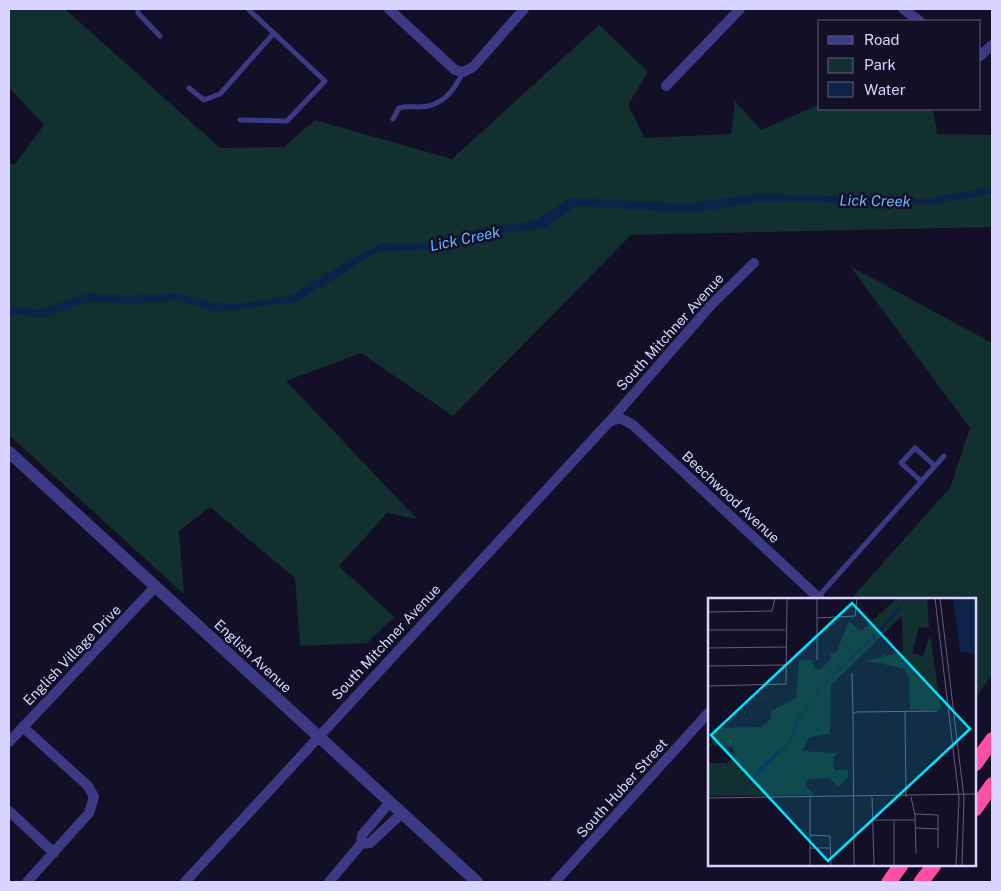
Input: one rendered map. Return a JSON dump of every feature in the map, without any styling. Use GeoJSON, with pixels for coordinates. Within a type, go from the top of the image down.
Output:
{"type":"FeatureCollection","features":[{"type":"Feature","properties":{"kind":"highway"},"geometry":{"type":"LineString","coordinates":[[976,763],[992,740]]}},
{"type":"Feature","properties":{"kind":"highway"},"geometry":{"type":"LineString","coordinates":[[976,808],[992,785]]}},
{"type":"Feature","properties":{"kind":"highway"},"geometry":{"type":"LineString","coordinates":[[889,882],[900,866]]}},
{"type":"Feature","properties":{"kind":"highway"},"geometry":{"type":"LineString","coordinates":[[921,882],[933,866]]}},
{"type":"Feature","properties":{"kind":"street"},"geometry":{"type":"LineString","coordinates":[[389,9],[455,70],[463,72],[473,68],[524,9]]}},
{"type":"Feature","properties":{"kind":"street"},"geometry":{"type":"LineString","coordinates":[[666,86],[740,9]]}},
{"type":"Feature","properties":{"kind":"street"},"geometry":{"type":"LineString","coordinates":[[903,9],[919,20]]}},
{"type":"Feature","properties":{"kind":"street"},"geometry":{"type":"LineString","coordinates":[[981,55],[992,45]]}},
{"type":"Feature","properties":{"kind":"street","name":"South Mitchner Avenue"},"geometry":{"type":"LineString","coordinates":[[185,882],[609,422],[712,304],[754,263]]}},
{"type":"Feature","properties":{"kind":"street","name":"South Mitchner Avenue"},"geometry":{"type":"LineString","coordinates":[[609,422],[620,418]]}},
{"type":"Feature","properties":{"kind":"street","name":"Beechwood Avenue"},"geometry":{"type":"LineString","coordinates":[[620,418],[633,424],[817,598]]}},
{"type":"Feature","properties":{"kind":"street","name":"English Avenue"},"geometry":{"type":"LineString","coordinates":[[9,452],[477,882]]}},
{"type":"Feature","properties":{"kind":"street","name":"English Village Drive"},"geometry":{"type":"LineString","coordinates":[[9,742],[156,586]]}},
{"type":"Feature","properties":{"kind":"street","name":"South Huber Street"},"geometry":{"type":"LineString","coordinates":[[555,882],[708,713]]}},
{"type":"Feature","properties":{"kind":"street"},"geometry":{"type":"LineString","coordinates":[[23,727],[88,786],[93,793],[94,803],[90,812],[27,882]]}},
{"type":"Feature","properties":{"kind":"street"},"geometry":{"type":"LineString","coordinates":[[329,882],[361,844],[362,835],[390,802]]}},
{"type":"Feature","properties":{"kind":"street"},"geometry":{"type":"LineString","coordinates":[[9,811],[54,853]]}},
{"type":"Feature","properties":{"kind":"street"},"geometry":{"type":"LineString","coordinates":[[361,844],[370,843],[402,813]]}},
{"type":"Feature","properties":{"kind":"lane"},"geometry":{"type":"LineString","coordinates":[[138,9],[138,13],[160,36]]}},
{"type":"Feature","properties":{"kind":"lane"},"geometry":{"type":"LineString","coordinates":[[240,120],[287,121],[325,81],[248,9]]}},
{"type":"Feature","properties":{"kind":"lane"},"geometry":{"type":"LineString","coordinates":[[189,88],[204,100],[220,94],[274,33]]}},
{"type":"Feature","properties":{"kind":"lane"},"geometry":{"type":"LineString","coordinates":[[393,120],[399,108],[421,108],[444,100],[455,89],[463,72]]}},
{"type":"Feature","properties":{"kind":"lane"},"geometry":{"type":"LineString","coordinates":[[921,481],[901,463],[915,448],[935,466]]}},
{"type":"Feature","properties":{"kind":"lane"},"geometry":{"type":"LineString","coordinates":[[819,598],[944,456]]}},
{"type":"Feature","properties":{"kind":"green space"},"geometry":{"type":"Polygon","coordinates":[[[9,9],[65,9],[220,148],[284,147],[315,120],[452,159],[599,25],[648,72],[628,105],[645,138],[731,134],[735,101],[761,130],[818,105],[818,110],[933,110],[937,134],[992,135],[992,227],[631,235],[453,416],[361,353],[286,381],[417,519],[387,513],[339,566],[394,617],[367,643],[300,646],[295,578],[210,507],[179,531],[184,594],[9,435],[9,164],[15,164],[44,125],[9,87],[9,9]]]}},
{"type":"Feature","properties":{"kind":"green space"},"geometry":{"type":"Polygon","coordinates":[[[850,266],[992,343],[992,674],[976,698],[976,598],[852,598],[950,488],[970,428],[850,266]]]}},
{"type":"Feature","properties":{"kind":"water","name":"Lick Creek"},"geometry":{"type":"Polygon","coordinates":[[[992,187],[992,193],[932,205],[764,201],[692,213],[581,206],[574,207],[546,228],[481,235],[430,250],[379,251],[297,302],[216,312],[177,300],[133,304],[91,301],[42,318],[9,313],[9,306],[40,310],[90,293],[129,296],[178,293],[199,300],[236,304],[284,297],[298,292],[325,274],[382,243],[431,244],[481,228],[534,221],[570,198],[686,204],[756,194],[925,199],[992,187]]]}}]}
